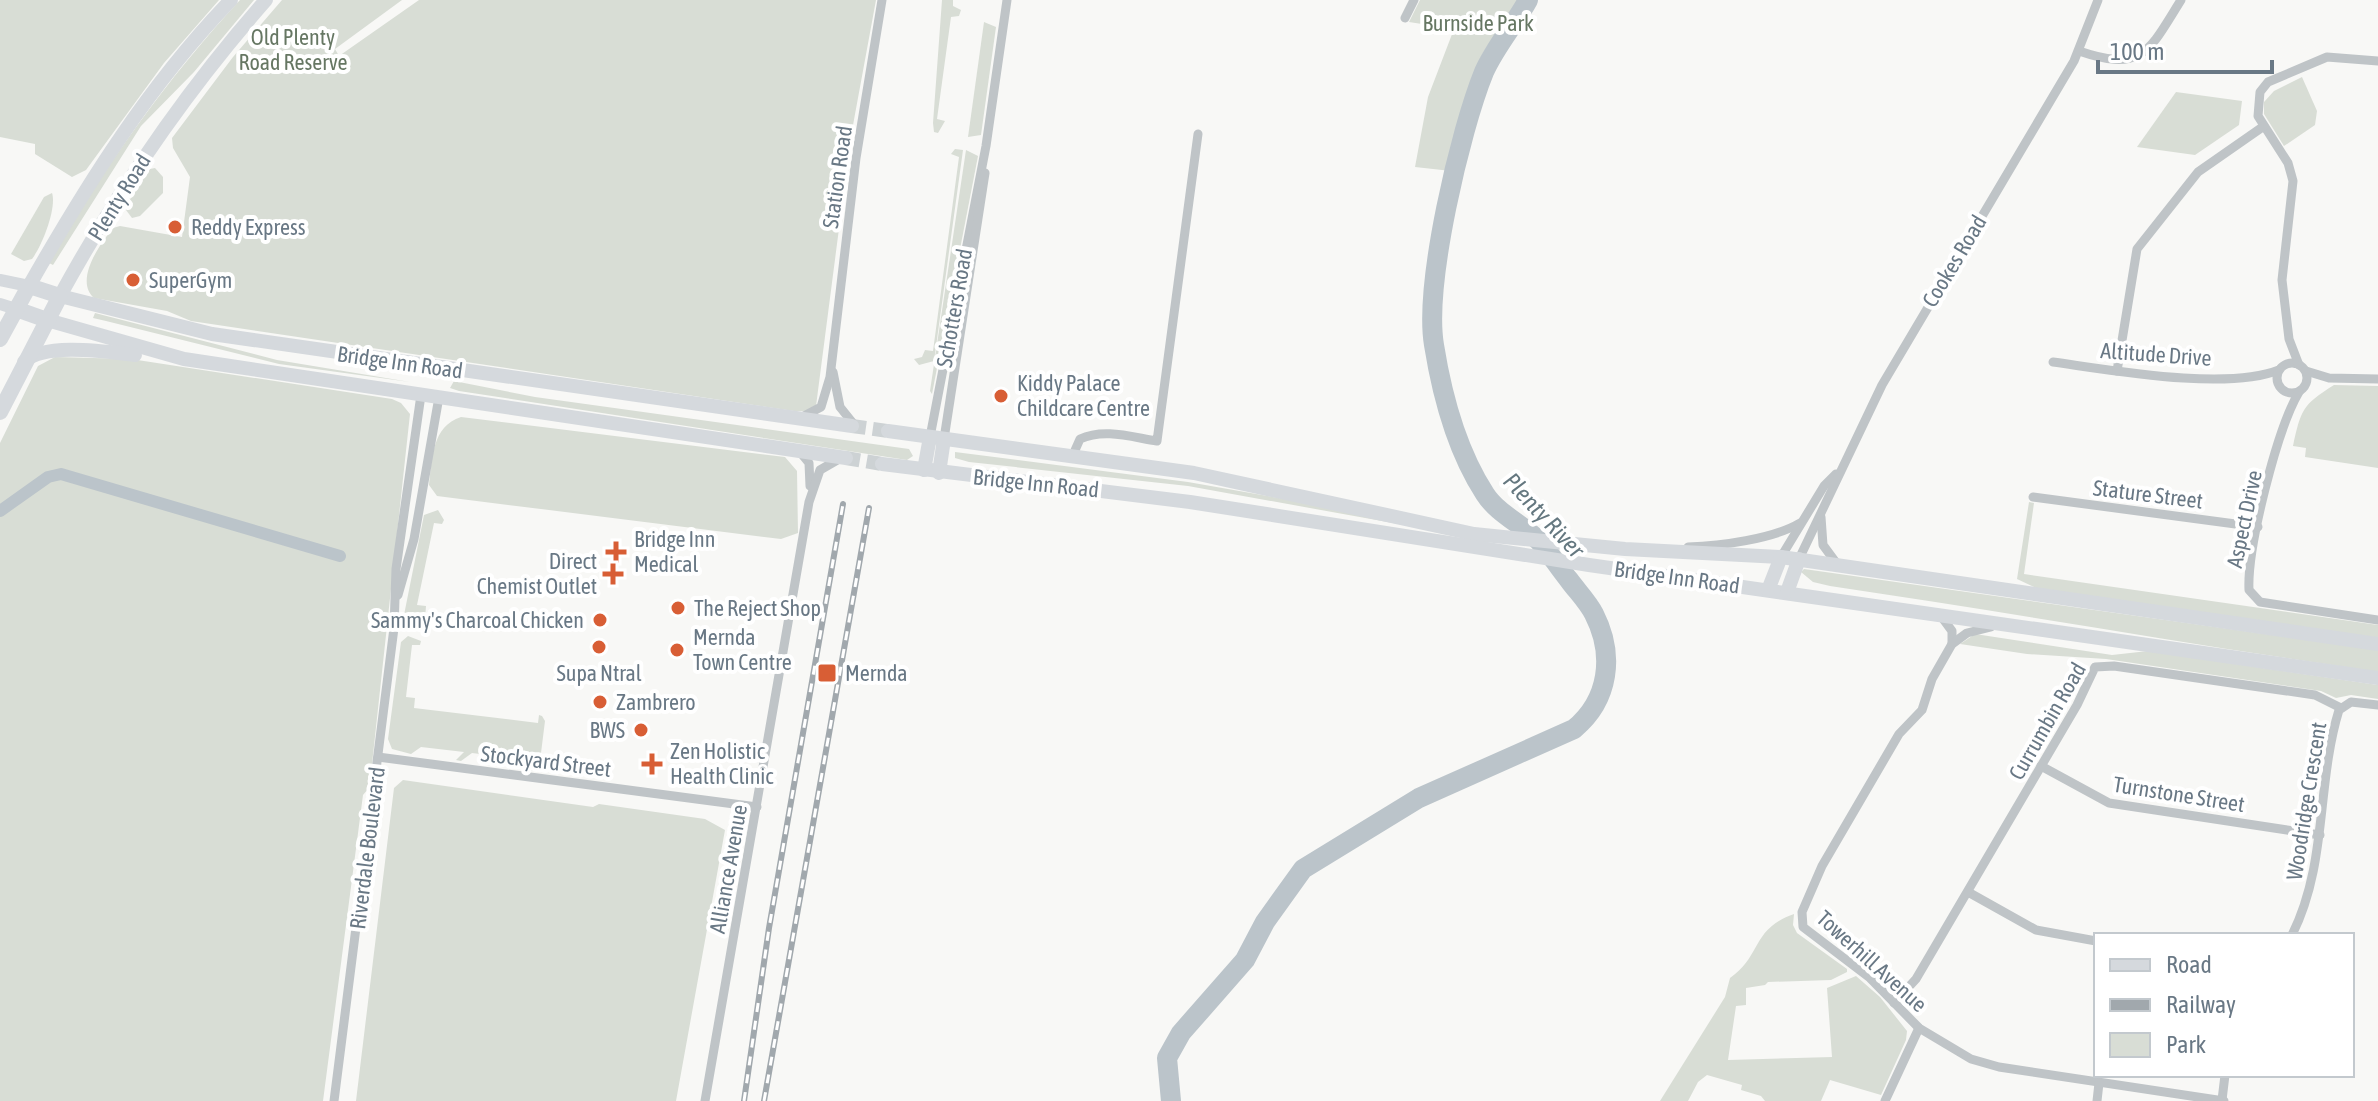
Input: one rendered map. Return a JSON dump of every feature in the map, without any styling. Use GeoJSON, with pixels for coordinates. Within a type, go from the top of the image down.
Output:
{"type":"FeatureCollection","features":[{"type":"Feature","properties":{"kind":"highway","name":"Bridge Inn Road"},"geometry":{"type":"LineString","coordinates":[[29,286],[60,296]]}},
{"type":"Feature","properties":{"kind":"highway","name":"Plenty Road"},"geometry":{"type":"LineString","coordinates":[[0,339],[8,306],[29,286]]}},
{"type":"Feature","properties":{"kind":"highway","name":"Plenty Road"},"geometry":{"type":"LineString","coordinates":[[0,412],[60,296]]}},
{"type":"Feature","properties":{"kind":"highway","name":"Bridge Inn Road"},"geometry":{"type":"LineString","coordinates":[[8,306],[47,320]]}},
{"type":"Feature","properties":{"kind":"main road","name":"Plenty Road"},"geometry":{"type":"LineString","coordinates":[[29,286],[93,176],[130,122],[231,0]]}},
{"type":"Feature","properties":{"kind":"main road","name":"Plenty Road"},"geometry":{"type":"LineString","coordinates":[[60,296],[104,218],[156,139],[266,0]]}},
{"type":"Feature","properties":{"kind":"main road","name":"Bridge Inn Road"},"geometry":{"type":"LineString","coordinates":[[0,280],[29,286]]}},
{"type":"Feature","properties":{"kind":"main road","name":"Bridge Inn Road"},"geometry":{"type":"LineString","coordinates":[[60,296],[212,334],[852,424]]}},
{"type":"Feature","properties":{"kind":"main road","name":"Bridge Inn Road"},"geometry":{"type":"LineString","coordinates":[[47,320],[184,359],[846,458]]}},
{"type":"Feature","properties":{"kind":"main road"},"geometry":{"type":"LineString","coordinates":[[24,362],[38,353],[65,351],[184,359]]}},
{"type":"Feature","properties":{"kind":"main road","name":"Riverdale Boulevard"},"geometry":{"type":"LineString","coordinates":[[421,395],[425,366]]}},
{"type":"Feature","properties":{"kind":"main road","name":"Riverdale Boulevard"},"geometry":{"type":"LineString","coordinates":[[439,397],[443,368]]}},
{"type":"Feature","properties":{"kind":"main road","name":"Bridge Inn Road"},"geometry":{"type":"LineString","coordinates":[[888,431],[1194,473],[1474,534],[1625,549],[1799,559],[2378,644]]}},
{"type":"Feature","properties":{"kind":"main road","name":"Schotters Road"},"geometry":{"type":"LineString","coordinates":[[924,470],[937,438]]}},
{"type":"Feature","properties":{"kind":"main road","name":"Schotters Road"},"geometry":{"type":"LineString","coordinates":[[937,438],[939,473]]}},
{"type":"Feature","properties":{"kind":"main road","name":"Bridge Inn Road"},"geometry":{"type":"LineString","coordinates":[[882,464],[1190,502],[1595,566],[2378,678]]}},
{"type":"Feature","properties":{"kind":"main road","name":"Cookes Road"},"geometry":{"type":"LineString","coordinates":[[1768,590],[1781,557]]}},
{"type":"Feature","properties":{"kind":"main road","name":"Cookes Road"},"geometry":{"type":"LineString","coordinates":[[1787,592],[1799,559]]}},
{"type":"Feature","properties":{"kind":"street","name":"Station Road"},"geometry":{"type":"LineString","coordinates":[[789,417],[807,416],[819,410],[833,360],[856,158],[882,0]]}},
{"type":"Feature","properties":{"kind":"street","name":"Schotters Road"},"geometry":{"type":"LineString","coordinates":[[937,438],[981,211],[986,146],[1007,0]]}},
{"type":"Feature","properties":{"kind":"street"},"geometry":{"type":"LineString","coordinates":[[1405,18],[1414,0]]}},
{"type":"Feature","properties":{"kind":"street","name":"Cookes Road"},"geometry":{"type":"LineString","coordinates":[[1799,559],[1836,474],[1905,343],[2079,51],[2098,0]]}},
{"type":"Feature","properties":{"kind":"street"},"geometry":{"type":"LineString","coordinates":[[2079,51],[2111,61],[2136,59],[2149,50],[2181,0]]}},
{"type":"Feature","properties":{"kind":"street"},"geometry":{"type":"LineString","coordinates":[[2329,378],[2302,389],[2302,368],[2289,339],[2282,271],[2293,181],[2288,163],[2258,116],[2257,103],[2260,92],[2268,82],[2327,57],[2378,61]]}},
{"type":"Feature","properties":{"kind":"street"},"geometry":{"type":"LineString","coordinates":[[2117,371],[2137,249],[2198,172],[2264,126]]}},
{"type":"Feature","properties":{"kind":"street"},"geometry":{"type":"LineString","coordinates":[[1072,457],[1080,439],[1090,434],[1104,433],[1157,441],[1198,134]]}},
{"type":"Feature","properties":{"kind":"street","name":"Aspect Drive"},"geometry":{"type":"LineString","coordinates":[[2286,416],[2281,368],[2289,339]]}},
{"type":"Feature","properties":{"kind":"street","name":"Station Road"},"geometry":{"type":"LineString","coordinates":[[833,360],[840,407],[852,424]]}},
{"type":"Feature","properties":{"kind":"street","name":"Altitude Drive"},"geometry":{"type":"LineString","coordinates":[[2053,362],[2163,376],[2256,378],[2281,388],[2302,389]]}},
{"type":"Feature","properties":{"kind":"street","name":"Altitude Drive"},"geometry":{"type":"LineString","coordinates":[[2256,378],[2281,368],[2302,368]]}},
{"type":"Feature","properties":{"kind":"street"},"geometry":{"type":"LineString","coordinates":[[2302,368],[2329,378],[2378,379]]}},
{"type":"Feature","properties":{"kind":"street","name":"Aspect Drive"},"geometry":{"type":"LineString","coordinates":[[2302,389],[2286,416],[2258,527],[2249,586],[2255,599],[2378,620]]}},
{"type":"Feature","properties":{"kind":"street","name":"Riverdale Boulevard"},"geometry":{"type":"LineString","coordinates":[[334,1101],[398,595],[396,569],[421,395]]}},
{"type":"Feature","properties":{"kind":"street","name":"Riverdale Boulevard"},"geometry":{"type":"LineString","coordinates":[[398,595],[408,571],[439,397]]}},
{"type":"Feature","properties":{"kind":"street","name":"Alliance Avenue"},"geometry":{"type":"LineString","coordinates":[[799,450],[809,463],[809,502]]}},
{"type":"Feature","properties":{"kind":"street","name":"Alliance Avenue"},"geometry":{"type":"LineString","coordinates":[[705,1101],[809,502],[820,470],[827,463],[846,458]]}},
{"type":"Feature","properties":{"kind":"street","name":"Cookes Road"},"geometry":{"type":"LineString","coordinates":[[1781,557],[1824,486],[1836,474]]}},
{"type":"Feature","properties":{"kind":"street","name":"Stature Street"},"geometry":{"type":"LineString","coordinates":[[2033,497],[2258,527]]}},
{"type":"Feature","properties":{"kind":"street"},"geometry":{"type":"LineString","coordinates":[[406,501],[421,502]]}},
{"type":"Feature","properties":{"kind":"street","name":"Cookes Road"},"geometry":{"type":"LineString","coordinates":[[1822,510],[1823,543],[1837,564]]}},
{"type":"Feature","properties":{"kind":"street"},"geometry":{"type":"LineString","coordinates":[[1625,549],[1732,542],[1781,532],[1800,523]]}},
{"type":"Feature","properties":{"kind":"street"},"geometry":{"type":"LineString","coordinates":[[1939,614],[1952,631],[1952,644]]}},
{"type":"Feature","properties":{"kind":"street"},"geometry":{"type":"LineString","coordinates":[[1952,644],[1973,630],[2019,626]]}},
{"type":"Feature","properties":{"kind":"street","name":"Towerhill Avenue"},"geometry":{"type":"LineString","coordinates":[[1952,644],[1934,674],[1922,710],[1899,734],[1822,866],[1801,916],[1801,924],[1809,934],[1870,978],[1919,1028],[1980,1062],[2223,1101]]}},
{"type":"Feature","properties":{"kind":"street","name":"Currumbin Road"},"geometry":{"type":"LineString","coordinates":[[1894,1003],[1913,985],[2084,692],[2093,669],[2102,665],[2315,695],[2341,708]]}},
{"type":"Feature","properties":{"kind":"street","name":"Woodridge Crescent"},"geometry":{"type":"LineString","coordinates":[[2293,933],[2309,896],[2341,708],[2351,702],[2378,705]]}},
{"type":"Feature","properties":{"kind":"street","name":"Stockyard Street"},"geometry":{"type":"LineString","coordinates":[[378,757],[757,807]]}},
{"type":"Feature","properties":{"kind":"street","name":"Turnstone Street"},"geometry":{"type":"LineString","coordinates":[[2041,766],[2109,803],[2320,835]]}},
{"type":"Feature","properties":{"kind":"street"},"geometry":{"type":"LineString","coordinates":[[1968,892],[2036,930],[2094,941]]}},
{"type":"Feature","properties":{"kind":"street"},"geometry":{"type":"LineString","coordinates":[[1885,1101],[1919,1028]]}},
{"type":"Feature","properties":{"kind":"street"},"geometry":{"type":"LineString","coordinates":[[2223,1101],[2225,1077]]}},
{"type":"Feature","properties":{"kind":"street"},"geometry":{"type":"LineString","coordinates":[[2097,1101],[2099,1083]]}},
{"type":"Feature","properties":{"kind":"green space"},"geometry":{"type":"Polygon","coordinates":[[[0,0],[219,0],[164,63],[86,170],[72,177],[35,154],[35,144],[0,137],[0,0]]]}},
{"type":"Feature","properties":{"kind":"green space"},"geometry":{"type":"Polygon","coordinates":[[[240,0],[254,0],[194,72],[141,126],[53,265],[49,263],[91,193],[137,126],[187,61],[240,0]]]}},
{"type":"Feature","properties":{"kind":"green space","name":"Old Plenty Road Reserve"},"geometry":{"type":"Polygon","coordinates":[[[282,0],[402,0],[335,49],[339,56],[419,0],[876,0],[851,136],[816,406],[807,411],[794,411],[191,321],[167,311],[94,298],[87,282],[88,272],[96,252],[113,228],[120,226],[182,237],[190,177],[173,148],[172,138],[233,57],[282,0]]]}},
{"type":"Feature","properties":{"kind":"green space"},"geometry":{"type":"Polygon","coordinates":[[[942,0],[953,0],[953,6],[961,10],[959,16],[951,17],[937,119],[945,121],[938,133],[934,132],[933,123],[942,0]]]}},
{"type":"Feature","properties":{"kind":"green space","name":"Burnside Park"},"geometry":{"type":"Polygon","coordinates":[[[1420,0],[1522,0],[1508,24],[1480,58],[1465,106],[1451,171],[1415,167],[1428,97],[1454,29],[1409,22],[1420,0]]]}},
{"type":"Feature","properties":{"kind":"green space"},"geometry":{"type":"Polygon","coordinates":[[[984,22],[996,27],[981,135],[968,137],[984,22]]]}},
{"type":"Feature","properties":{"kind":"green space"},"geometry":{"type":"Polygon","coordinates":[[[2302,77],[2317,111],[2315,125],[2284,146],[2264,114],[2264,102],[2274,91],[2302,77]]]}},
{"type":"Feature","properties":{"kind":"green space"},"geometry":{"type":"Polygon","coordinates":[[[2176,92],[2242,101],[2239,125],[2195,155],[2137,147],[2176,92]]]}},
{"type":"Feature","properties":{"kind":"green space"},"geometry":{"type":"Polygon","coordinates":[[[955,149],[963,150],[934,361],[919,365],[914,359],[922,357],[925,350],[933,351],[959,157],[951,154],[955,149]]]}},
{"type":"Feature","properties":{"kind":"green space"},"geometry":{"type":"Polygon","coordinates":[[[966,150],[978,156],[932,394],[930,391],[966,150]]]}},
{"type":"Feature","properties":{"kind":"green space"},"geometry":{"type":"Polygon","coordinates":[[[155,168],[163,177],[163,193],[140,216],[132,218],[126,210],[127,204],[150,169],[155,168]]]}},
{"type":"Feature","properties":{"kind":"green space"},"geometry":{"type":"Polygon","coordinates":[[[52,193],[51,217],[44,236],[32,259],[24,261],[11,254],[44,197],[52,193]]]}},
{"type":"Feature","properties":{"kind":"green space"},"geometry":{"type":"Polygon","coordinates":[[[95,313],[277,360],[410,382],[279,364],[93,318],[95,313]]]}},
{"type":"Feature","properties":{"kind":"green space"},"geometry":{"type":"Polygon","coordinates":[[[55,357],[131,359],[392,399],[401,403],[410,414],[372,764],[368,789],[363,795],[323,1101],[0,1101],[0,443],[38,366],[55,357]]]}},
{"type":"Feature","properties":{"kind":"green space"},"geometry":{"type":"Polygon","coordinates":[[[454,381],[535,397],[909,449],[913,456],[907,460],[459,391],[450,388],[454,381]]]}},
{"type":"Feature","properties":{"kind":"green space"},"geometry":{"type":"Polygon","coordinates":[[[2334,385],[2378,386],[2378,468],[2305,457],[2306,448],[2293,446],[2304,410],[2334,385]]]}},
{"type":"Feature","properties":{"kind":"green space"},"geometry":{"type":"Polygon","coordinates":[[[461,417],[785,457],[797,471],[798,533],[781,539],[437,496],[429,485],[435,445],[444,428],[461,417]]]}},
{"type":"Feature","properties":{"kind":"green space"},"geometry":{"type":"Polygon","coordinates":[[[955,452],[1188,482],[1336,508],[1404,525],[1188,486],[969,462],[955,458],[955,452]]]}},
{"type":"Feature","properties":{"kind":"green space"},"geometry":{"type":"Polygon","coordinates":[[[2029,502],[2034,503],[2024,574],[2378,625],[2378,638],[2036,588],[2017,579],[2029,502]]]}},
{"type":"Feature","properties":{"kind":"green space"},"geometry":{"type":"Polygon","coordinates":[[[438,510],[444,520],[442,524],[434,523],[417,605],[426,606],[425,619],[414,625],[404,615],[424,515],[438,510]]]}},
{"type":"Feature","properties":{"kind":"green space"},"geometry":{"type":"Polygon","coordinates":[[[1804,569],[2378,650],[2378,672],[1830,586],[1813,582],[1801,572],[1804,569]]]}},
{"type":"Feature","properties":{"kind":"green space"},"geometry":{"type":"Polygon","coordinates":[[[1975,634],[2112,655],[2148,651],[2378,685],[2378,699],[2351,695],[2336,698],[2321,691],[2106,659],[2027,654],[1960,644],[1975,634]]]}},
{"type":"Feature","properties":{"kind":"green space"},"geometry":{"type":"Polygon","coordinates":[[[408,636],[421,641],[420,645],[412,645],[406,697],[415,698],[414,708],[538,723],[539,715],[542,716],[545,721],[540,761],[534,771],[519,769],[528,760],[472,753],[461,761],[456,760],[464,752],[421,747],[411,754],[392,749],[388,739],[401,642],[408,636]]]}},
{"type":"Feature","properties":{"kind":"green space"},"geometry":{"type":"Polygon","coordinates":[[[403,780],[593,807],[599,804],[705,819],[725,830],[676,1101],[356,1101],[394,788],[403,780]]]}},
{"type":"Feature","properties":{"kind":"green space"},"geometry":{"type":"Polygon","coordinates":[[[1794,914],[1793,925],[1797,933],[1847,972],[1831,980],[1768,982],[1746,988],[1746,1005],[1736,1006],[1728,1060],[1832,1057],[1827,988],[1856,976],[1880,997],[1907,1031],[1906,1040],[1881,1095],[1830,1080],[1821,1101],[1765,1101],[1761,1096],[1741,1090],[1742,1085],[1707,1075],[1698,1082],[1688,1101],[1660,1101],[1725,997],[1730,978],[1740,970],[1770,927],[1794,914]]]}},
{"type":"Feature","properties":{"kind":"waterway","name":"Plenty River"},"geometry":{"type":"LineString","coordinates":[[1171,1101],[1167,1058],[1181,1033],[1245,960],[1265,922],[1303,869],[1419,798],[1574,729],[1595,705],[1601,691],[1605,676],[1605,645],[1594,614],[1539,541],[1496,507],[1485,494],[1466,460],[1452,422],[1434,345],[1432,318],[1439,247],[1465,131],[1484,72],[1528,0]]}},
{"type":"Feature","properties":{"kind":"waterway"},"geometry":{"type":"LineString","coordinates":[[0,511],[48,477],[61,474],[340,556]]}},
{"type":"Feature","properties":{"kind":"tunnel"},"geometry":{"type":"LineString","coordinates":[[852,426],[888,431]]}},
{"type":"Feature","properties":{"kind":"tunnel"},"geometry":{"type":"LineString","coordinates":[[846,458],[882,464]]}},
{"type":"Feature","properties":{"kind":"railway"},"geometry":{"type":"LineString","coordinates":[[744,1101],[769,928],[843,504]]}},
{"type":"Feature","properties":{"kind":"railway"},"geometry":{"type":"LineString","coordinates":[[764,1101],[869,508]]}},
{"type":"Feature","properties":{"kind":"place","name":"Reddy Express"},"geometry":{"type":"Point","coordinates":[175,227]}},
{"type":"Feature","properties":{"kind":"place","name":"SuperGym"},"geometry":{"type":"Point","coordinates":[133,280]}},
{"type":"Feature","properties":{"kind":"place","name":"Kiddy Palace Childcare Centre"},"geometry":{"type":"Point","coordinates":[1001,396]}},
{"type":"Feature","properties":{"kind":"place","name":"Bridge Inn Medical"},"geometry":{"type":"Point","coordinates":[616,552]}},
{"type":"Feature","properties":{"kind":"place","name":"Direct Chemist Outlet"},"geometry":{"type":"Point","coordinates":[613,574]}},
{"type":"Feature","properties":{"kind":"place","name":"The Reject Shop"},"geometry":{"type":"Point","coordinates":[678,608]}},
{"type":"Feature","properties":{"kind":"place","name":"Sammy's Charcoal Chicken"},"geometry":{"type":"Point","coordinates":[600,620]}},
{"type":"Feature","properties":{"kind":"place","name":"Supa Ntral"},"geometry":{"type":"Point","coordinates":[599,647]}},
{"type":"Feature","properties":{"kind":"place","name":"Mernda Town Centre"},"geometry":{"type":"Point","coordinates":[677,650]}},
{"type":"Feature","properties":{"kind":"place","name":"Mernda"},"geometry":{"type":"Point","coordinates":[827,673]}},
{"type":"Feature","properties":{"kind":"place","name":"Zambrero"},"geometry":{"type":"Point","coordinates":[600,702]}},
{"type":"Feature","properties":{"kind":"place","name":"BWS"},"geometry":{"type":"Point","coordinates":[641,730]}},
{"type":"Feature","properties":{"kind":"place","name":"Zen Holistic Health Clinic"},"geometry":{"type":"Point","coordinates":[652,764]}}]}
